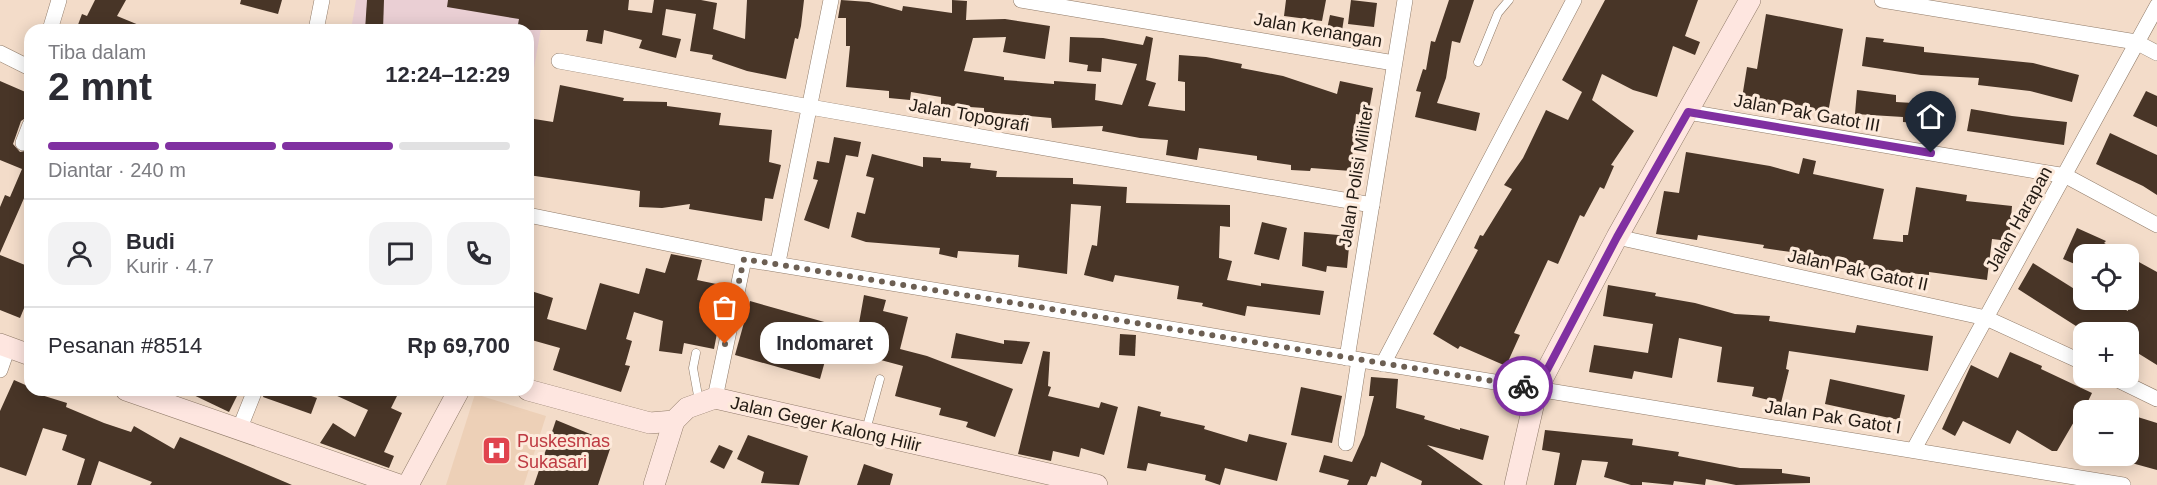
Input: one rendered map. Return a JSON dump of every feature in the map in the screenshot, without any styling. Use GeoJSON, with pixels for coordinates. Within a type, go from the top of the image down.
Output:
{"type":"FeatureCollection","features":[{"type":"Feature","properties":{"kind":"main road"},"geometry":{"type":"LineString","coordinates":[[1515,485],[1537,389],[1617,237],[1750,0]]}},
{"type":"Feature","properties":{"kind":"main road"},"geometry":{"type":"LineString","coordinates":[[4,346],[24,353]]}},
{"type":"Feature","properties":{"kind":"main road"},"geometry":{"type":"LineString","coordinates":[[534,392],[650,423],[674,421]]}},
{"type":"Feature","properties":{"kind":"main road"},"geometry":{"type":"LineString","coordinates":[[143,396],[399,485]]}},
{"type":"Feature","properties":{"kind":"main road"},"geometry":{"type":"LineString","coordinates":[[408,485],[456,396]]}},
{"type":"Feature","properties":{"kind":"main road"},"geometry":{"type":"LineString","coordinates":[[654,485],[674,421],[687,408],[707,400]]}},
{"type":"Feature","properties":{"kind":"main road","name":"Jalan Geger Kalong Hilir"},"geometry":{"type":"LineString","coordinates":[[707,400],[864,434],[1045,479],[1097,485]]}},
{"type":"Feature","properties":{"kind":"main road"},"geometry":{"type":"LineString","coordinates":[[650,423],[657,430],[664,448]]}},
{"type":"Feature","properties":{"kind":"street"},"geometry":{"type":"LineString","coordinates":[[52,24],[58,0]]}},
{"type":"Feature","properties":{"kind":"street"},"geometry":{"type":"LineString","coordinates":[[317,24],[322,0]]}},
{"type":"Feature","properties":{"kind":"street"},"geometry":{"type":"LineString","coordinates":[[778,262],[831,0]]}},
{"type":"Feature","properties":{"kind":"street","name":"Jalan Kenangan"},"geometry":{"type":"LineString","coordinates":[[1021,0],[1394,63]]}},
{"type":"Feature","properties":{"kind":"street","name":"Jalan Polisi Militer"},"geometry":{"type":"LineString","coordinates":[[1346,443],[1353,359],[1372,205],[1405,0]]}},
{"type":"Feature","properties":{"kind":"street"},"geometry":{"type":"LineString","coordinates":[[1383,364],[1572,0]]}},
{"type":"Feature","properties":{"kind":"street"},"geometry":{"type":"LineString","coordinates":[[1882,0],[2136,42],[2157,53]]}},
{"type":"Feature","properties":{"kind":"street","name":"Jalan Harapan"},"geometry":{"type":"LineString","coordinates":[[1914,450],[2157,6]]}},
{"type":"Feature","properties":{"kind":"street"},"geometry":{"type":"LineString","coordinates":[[0,53],[24,65]]}},
{"type":"Feature","properties":{"kind":"street","name":"Jalan Topografi"},"geometry":{"type":"LineString","coordinates":[[559,61],[1372,205]]}},
{"type":"Feature","properties":{"kind":"street","name":"Jalan Pak Gatot III"},"geometry":{"type":"LineString","coordinates":[[1688,112],[2066,176],[2157,225]]}},
{"type":"Feature","properties":{"kind":"street","name":"Jalan Pak Gatot I"},"geometry":{"type":"LineString","coordinates":[[534,216],[744,259],[778,262],[2123,485]]}},
{"type":"Feature","properties":{"kind":"street","name":"Jalan Pak Gatot II"},"geometry":{"type":"LineString","coordinates":[[1617,237],[1986,318],[2073,358]]}},
{"type":"Feature","properties":{"kind":"street"},"geometry":{"type":"LineString","coordinates":[[707,400],[744,259]]}},
{"type":"Feature","properties":{"kind":"street"},"geometry":{"type":"LineString","coordinates":[[0,370],[4,346]]}},
{"type":"Feature","properties":{"kind":"street"},"geometry":{"type":"LineString","coordinates":[[2134,388],[2157,399]]}},
{"type":"Feature","properties":{"kind":"street"},"geometry":{"type":"LineString","coordinates":[[239,430],[253,396]]}},
{"type":"Feature","properties":{"kind":"lane"},"geometry":{"type":"LineString","coordinates":[[1478,62],[1498,13],[1509,0]]}},
{"type":"Feature","properties":{"kind":"lane"},"geometry":{"type":"LineString","coordinates":[[696,353],[693,368],[707,400]]}},
{"type":"Feature","properties":{"kind":"lane"},"geometry":{"type":"LineString","coordinates":[[864,434],[880,379]]}},
{"type":"Feature","properties":{"kind":"shaded area"},"geometry":{"type":"Polygon","coordinates":[[[356,0],[546,0],[534,68],[534,24],[352,24],[356,0]]]}},
{"type":"Feature","properties":{"kind":"shaded area","name":"Puskesmas Sukasari"},"geometry":{"type":"Polygon","coordinates":[[[474,396],[481,396],[546,416],[524,485],[446,485],[474,396]]]}},
{"type":"Feature","properties":{"kind":"building"},"geometry":{"type":"Polygon","coordinates":[[[95,0],[126,0],[117,16],[136,24],[78,24],[82,14],[87,16],[95,0]]]}},
{"type":"Feature","properties":{"kind":"building"},"geometry":{"type":"Polygon","coordinates":[[[241,0],[282,0],[278,14],[240,4],[241,0]]]}},
{"type":"Feature","properties":{"kind":"building"},"geometry":{"type":"Polygon","coordinates":[[[367,0],[384,0],[383,24],[365,24],[367,0]]]}},
{"type":"Feature","properties":{"kind":"building"},"geometry":{"type":"Polygon","coordinates":[[[448,0],[629,0],[628,10],[652,13],[654,0],[701,0],[717,3],[713,29],[745,39],[747,0],[804,0],[801,26],[798,39],[795,38],[786,79],[747,71],[712,59],[713,55],[690,51],[696,14],[666,9],[662,35],[681,39],[676,58],[639,48],[642,40],[604,30],[602,44],[586,41],[588,30],[534,30],[534,24],[518,24],[519,19],[447,7],[448,0]]]}},
{"type":"Feature","properties":{"kind":"building"},"geometry":{"type":"Polygon","coordinates":[[[841,0],[869,2],[902,11],[903,6],[952,13],[952,0],[967,1],[966,20],[1005,19],[1050,26],[1045,59],[1003,52],[1006,37],[973,38],[964,71],[1004,77],[1004,80],[1054,84],[1054,81],[1096,84],[1095,100],[1122,105],[1137,64],[1102,58],[1101,72],[1087,71],[1088,65],[1069,62],[1070,37],[1103,38],[1143,45],[1146,36],[1153,38],[1146,80],[1156,83],[1148,106],[1185,111],[1185,82],[1178,81],[1179,55],[1206,57],[1242,64],[1241,68],[1283,76],[1337,94],[1340,81],[1373,88],[1368,116],[1356,114],[1351,171],[1311,168],[1310,171],[1291,170],[1291,165],[1257,160],[1257,156],[1199,148],[1197,160],[1166,155],[1168,140],[1140,138],[1102,131],[1103,126],[1052,128],[1051,118],[984,112],[984,108],[941,105],[941,97],[911,92],[910,100],[889,98],[889,91],[846,87],[850,46],[846,46],[846,18],[838,18],[841,0]]]}},
{"type":"Feature","properties":{"kind":"building"},"geometry":{"type":"Polygon","coordinates":[[[1286,0],[1326,0],[1322,21],[1284,16],[1286,0]]]}},
{"type":"Feature","properties":{"kind":"building"},"geometry":{"type":"Polygon","coordinates":[[[1351,0],[1377,3],[1374,27],[1348,24],[1351,0]]]}},
{"type":"Feature","properties":{"kind":"building"},"geometry":{"type":"Polygon","coordinates":[[[1449,0],[1474,0],[1460,43],[1452,41],[1446,78],[1437,103],[1480,113],[1476,131],[1415,117],[1421,92],[1416,91],[1423,69],[1426,70],[1431,41],[1435,42],[1449,0]]]}},
{"type":"Feature","properties":{"kind":"building"},"geometry":{"type":"Polygon","coordinates":[[[1605,0],[1698,0],[1685,36],[1700,42],[1695,55],[1673,46],[1657,97],[1633,90],[1602,74],[1592,100],[1634,131],[1611,165],[1614,166],[1604,189],[1600,187],[1584,217],[1580,215],[1558,264],[1548,260],[1514,333],[1520,335],[1506,366],[1460,346],[1458,349],[1433,334],[1478,250],[1474,248],[1480,235],[1483,236],[1512,189],[1504,185],[1523,158],[1546,110],[1568,120],[1582,92],[1562,80],[1605,0]]]}},
{"type":"Feature","properties":{"kind":"building"},"geometry":{"type":"Polygon","coordinates":[[[1766,14],[1843,29],[1828,113],[1742,98],[1747,67],[1757,69],[1766,14]]]}},
{"type":"Feature","properties":{"kind":"building"},"geometry":{"type":"Polygon","coordinates":[[[1330,15],[1344,18],[1341,37],[1326,34],[1330,15]]]}},
{"type":"Feature","properties":{"kind":"building"},"geometry":{"type":"Polygon","coordinates":[[[1866,37],[1884,39],[1883,42],[1924,47],[1924,52],[2033,63],[2079,75],[2072,102],[2030,91],[1978,85],[1979,78],[1921,75],[1862,66],[1866,37]]]}},
{"type":"Feature","properties":{"kind":"building"},"geometry":{"type":"Polygon","coordinates":[[[0,81],[24,91],[24,119],[21,121],[13,144],[20,152],[24,151],[24,198],[0,253],[0,207],[5,195],[10,197],[22,169],[0,160],[0,81]]]}},
{"type":"Feature","properties":{"kind":"building"},"geometry":{"type":"Polygon","coordinates":[[[560,85],[624,98],[623,101],[667,102],[667,106],[721,113],[719,125],[772,130],[769,162],[781,165],[773,199],[765,198],[762,221],[689,209],[690,204],[662,208],[639,207],[640,191],[534,176],[534,119],[553,122],[560,85]]]}},
{"type":"Feature","properties":{"kind":"building"},"geometry":{"type":"Polygon","coordinates":[[[1857,90],[1896,95],[1896,102],[1930,104],[1929,124],[1903,122],[1903,117],[1855,114],[1857,90]]]}},
{"type":"Feature","properties":{"kind":"building"},"geometry":{"type":"Polygon","coordinates":[[[2146,91],[2157,96],[2157,127],[2133,116],[2146,91]]]}},
{"type":"Feature","properties":{"kind":"building"},"geometry":{"type":"Polygon","coordinates":[[[1971,109],[2067,122],[2064,145],[1967,131],[1971,109]]]}},
{"type":"Feature","properties":{"kind":"building"},"geometry":{"type":"Polygon","coordinates":[[[2110,133],[2157,155],[2157,195],[2096,164],[2110,133]]]}},
{"type":"Feature","properties":{"kind":"building"},"geometry":{"type":"Polygon","coordinates":[[[834,137],[861,142],[858,157],[846,155],[829,229],[804,220],[818,180],[813,179],[817,161],[829,163],[834,137]]]}},
{"type":"Feature","properties":{"kind":"building"},"geometry":{"type":"Polygon","coordinates":[[[1686,152],[1770,166],[1799,174],[1803,158],[1816,161],[1813,174],[1884,189],[1873,239],[1903,242],[1903,235],[1908,235],[1916,187],[1967,195],[1966,201],[2012,206],[2009,241],[1992,239],[1987,280],[1929,272],[1929,275],[1830,265],[1830,262],[1791,255],[1791,252],[1763,248],[1764,245],[1698,235],[1697,240],[1656,234],[1664,191],[1679,193],[1686,152]]]}},
{"type":"Feature","properties":{"kind":"building"},"geometry":{"type":"Polygon","coordinates":[[[872,154],[923,167],[923,157],[971,163],[970,168],[997,171],[996,177],[1073,178],[1073,184],[1127,187],[1126,203],[1230,205],[1230,227],[1220,226],[1219,258],[1232,261],[1227,280],[1261,286],[1261,283],[1324,291],[1320,315],[1247,306],[1245,316],[1202,306],[1203,303],[1177,299],[1179,286],[1115,275],[1113,282],[1084,275],[1092,245],[1097,246],[1101,206],[1071,204],[1067,274],[1018,267],[1019,255],[958,251],[957,258],[939,254],[940,248],[866,242],[851,237],[857,212],[865,214],[874,178],[866,176],[872,154]]]}},
{"type":"Feature","properties":{"kind":"building"},"geometry":{"type":"Polygon","coordinates":[[[1262,222],[1287,228],[1279,260],[1254,254],[1262,222]]]}},
{"type":"Feature","properties":{"kind":"building"},"geometry":{"type":"Polygon","coordinates":[[[2077,228],[2106,241],[2104,243],[2106,244],[2073,244],[2073,263],[2063,259],[2077,228]]]}},
{"type":"Feature","properties":{"kind":"building"},"geometry":{"type":"Polygon","coordinates":[[[1304,232],[1350,236],[1347,268],[1327,266],[1326,272],[1302,266],[1304,232]]]}},
{"type":"Feature","properties":{"kind":"building"},"geometry":{"type":"Polygon","coordinates":[[[671,254],[702,260],[697,280],[726,286],[714,349],[684,343],[682,354],[659,351],[663,321],[634,312],[626,339],[632,341],[625,365],[630,366],[621,392],[553,370],[560,348],[534,341],[534,292],[553,298],[547,319],[586,330],[600,283],[639,294],[646,268],[665,273],[671,254]]]}},
{"type":"Feature","properties":{"kind":"building"},"geometry":{"type":"Polygon","coordinates":[[[0,255],[24,265],[24,308],[20,318],[0,310],[0,255]]]}},
{"type":"Feature","properties":{"kind":"building"},"geometry":{"type":"Polygon","coordinates":[[[2139,262],[2157,272],[2157,365],[2139,354],[2139,322],[2073,322],[2073,324],[2018,289],[2033,263],[2073,288],[2073,310],[2139,310],[2139,262]]]}},
{"type":"Feature","properties":{"kind":"building"},"geometry":{"type":"Polygon","coordinates":[[[1608,285],[1656,293],[1655,296],[1695,303],[1735,314],[1770,316],[1769,321],[1855,333],[1857,325],[1933,336],[1928,371],[1789,351],[1786,369],[1789,370],[1781,403],[1752,396],[1754,387],[1717,382],[1722,347],[1679,338],[1672,378],[1634,371],[1632,379],[1589,372],[1594,345],[1648,353],[1653,324],[1603,316],[1608,285]]]}},
{"type":"Feature","properties":{"kind":"building"},"geometry":{"type":"Polygon","coordinates":[[[864,295],[886,300],[883,311],[908,317],[900,349],[927,356],[1013,389],[995,437],[966,427],[968,422],[939,415],[941,408],[895,396],[903,366],[877,359],[885,328],[859,323],[864,295]]]}},
{"type":"Feature","properties":{"kind":"building"},"geometry":{"type":"Polygon","coordinates":[[[750,301],[835,325],[820,379],[735,355],[750,301]]]}},
{"type":"Feature","properties":{"kind":"building"},"geometry":{"type":"Polygon","coordinates":[[[956,333],[1004,344],[1004,340],[1030,342],[1022,364],[951,358],[956,333]]]}},
{"type":"Feature","properties":{"kind":"building"},"geometry":{"type":"Polygon","coordinates":[[[1120,334],[1136,335],[1135,356],[1119,355],[1120,334]]]}},
{"type":"Feature","properties":{"kind":"building"},"geometry":{"type":"Polygon","coordinates":[[[1043,351],[1050,352],[1048,386],[1051,387],[1048,396],[1099,408],[1101,402],[1118,407],[1104,455],[1081,448],[1079,457],[1053,451],[1051,461],[1018,454],[1043,351]]]}},
{"type":"Feature","properties":{"kind":"building"},"geometry":{"type":"Polygon","coordinates":[[[2010,352],[2042,366],[2041,369],[2073,384],[2073,388],[2081,388],[2092,393],[2089,400],[2073,400],[2073,423],[2057,451],[2052,451],[2017,430],[2010,444],[1963,421],[1955,436],[1942,429],[1971,365],[1998,378],[2010,352]]]}},
{"type":"Feature","properties":{"kind":"building"},"geometry":{"type":"Polygon","coordinates":[[[1371,377],[1398,379],[1396,408],[1425,416],[1424,419],[1460,430],[1460,428],[1489,436],[1483,460],[1427,445],[1483,485],[1421,485],[1422,481],[1381,462],[1376,477],[1371,476],[1367,485],[1347,485],[1349,480],[1319,472],[1324,455],[1352,462],[1364,435],[1374,396],[1369,396],[1371,377]]]}},
{"type":"Feature","properties":{"kind":"building"},"geometry":{"type":"Polygon","coordinates":[[[1830,379],[1905,395],[1899,420],[1825,404],[1830,379]]]}},
{"type":"Feature","properties":{"kind":"building"},"geometry":{"type":"Polygon","coordinates":[[[14,380],[24,384],[24,396],[44,396],[67,403],[66,407],[131,432],[134,426],[174,449],[180,437],[292,485],[150,485],[152,482],[99,461],[91,485],[77,485],[85,459],[62,450],[67,435],[43,428],[26,476],[0,467],[0,411],[14,380]]]}},
{"type":"Feature","properties":{"kind":"building"},"geometry":{"type":"Polygon","coordinates":[[[1301,387],[1342,396],[1332,443],[1291,435],[1301,387]]]}},
{"type":"Feature","properties":{"kind":"building"},"geometry":{"type":"Polygon","coordinates":[[[196,396],[237,396],[229,412],[196,396]]]}},
{"type":"Feature","properties":{"kind":"building"},"geometry":{"type":"Polygon","coordinates":[[[311,396],[317,398],[311,414],[263,397],[311,396]]]}},
{"type":"Feature","properties":{"kind":"building"},"geometry":{"type":"Polygon","coordinates":[[[337,396],[397,396],[391,408],[402,413],[384,452],[394,456],[389,468],[320,443],[333,423],[355,437],[368,410],[337,396]]]}},
{"type":"Feature","properties":{"kind":"building"},"geometry":{"type":"Polygon","coordinates":[[[1138,406],[1161,412],[1160,416],[1205,426],[1204,429],[1247,442],[1249,434],[1287,443],[1277,481],[1225,468],[1220,485],[1205,480],[1206,475],[1148,463],[1146,471],[1127,468],[1138,406]]]}},
{"type":"Feature","properties":{"kind":"building"},"geometry":{"type":"Polygon","coordinates":[[[2139,417],[2157,423],[2157,470],[2139,465],[2139,417]]]}},
{"type":"Feature","properties":{"kind":"building"},"geometry":{"type":"Polygon","coordinates":[[[556,420],[612,443],[598,485],[534,485],[556,420]]]}},
{"type":"Feature","properties":{"kind":"building"},"geometry":{"type":"Polygon","coordinates":[[[1545,430],[1633,439],[1632,445],[1679,452],[1678,456],[1740,468],[1782,469],[1782,473],[1810,477],[1810,483],[1736,485],[1706,479],[1705,485],[1674,481],[1673,485],[1642,482],[1642,485],[1631,485],[1604,477],[1608,462],[1582,460],[1576,485],[1554,485],[1560,453],[1542,450],[1545,430]]]}},
{"type":"Feature","properties":{"kind":"building"},"geometry":{"type":"Polygon","coordinates":[[[748,435],[808,456],[799,485],[761,483],[764,472],[737,459],[748,435]]]}},
{"type":"Feature","properties":{"kind":"building"},"geometry":{"type":"Polygon","coordinates":[[[719,445],[733,451],[724,469],[710,462],[719,445]]]}},
{"type":"Feature","properties":{"kind":"building"},"geometry":{"type":"Polygon","coordinates":[[[864,464],[893,474],[890,485],[857,485],[864,464]]]}},
{"type":"Feature","properties":{"kind":"way so far"},"geometry":{"type":"LineString","coordinates":[[725,344],[744,259],[778,262],[1523,386]]}},
{"type":"Feature","properties":{"kind":"place","name":"Indomaret"},"geometry":{"type":"Point","coordinates":[725,344]}},
{"type":"Feature","properties":{"kind":"place","name":"Puskesmas Sukasari"},"geometry":{"type":"Point","coordinates":[496,451]}},
{"type":"Feature","properties":{"kind":"route"},"geometry":{"type":"LineString","coordinates":[[1523,386],[1537,389],[1617,237],[1688,112],[1931,153]]}}]}
